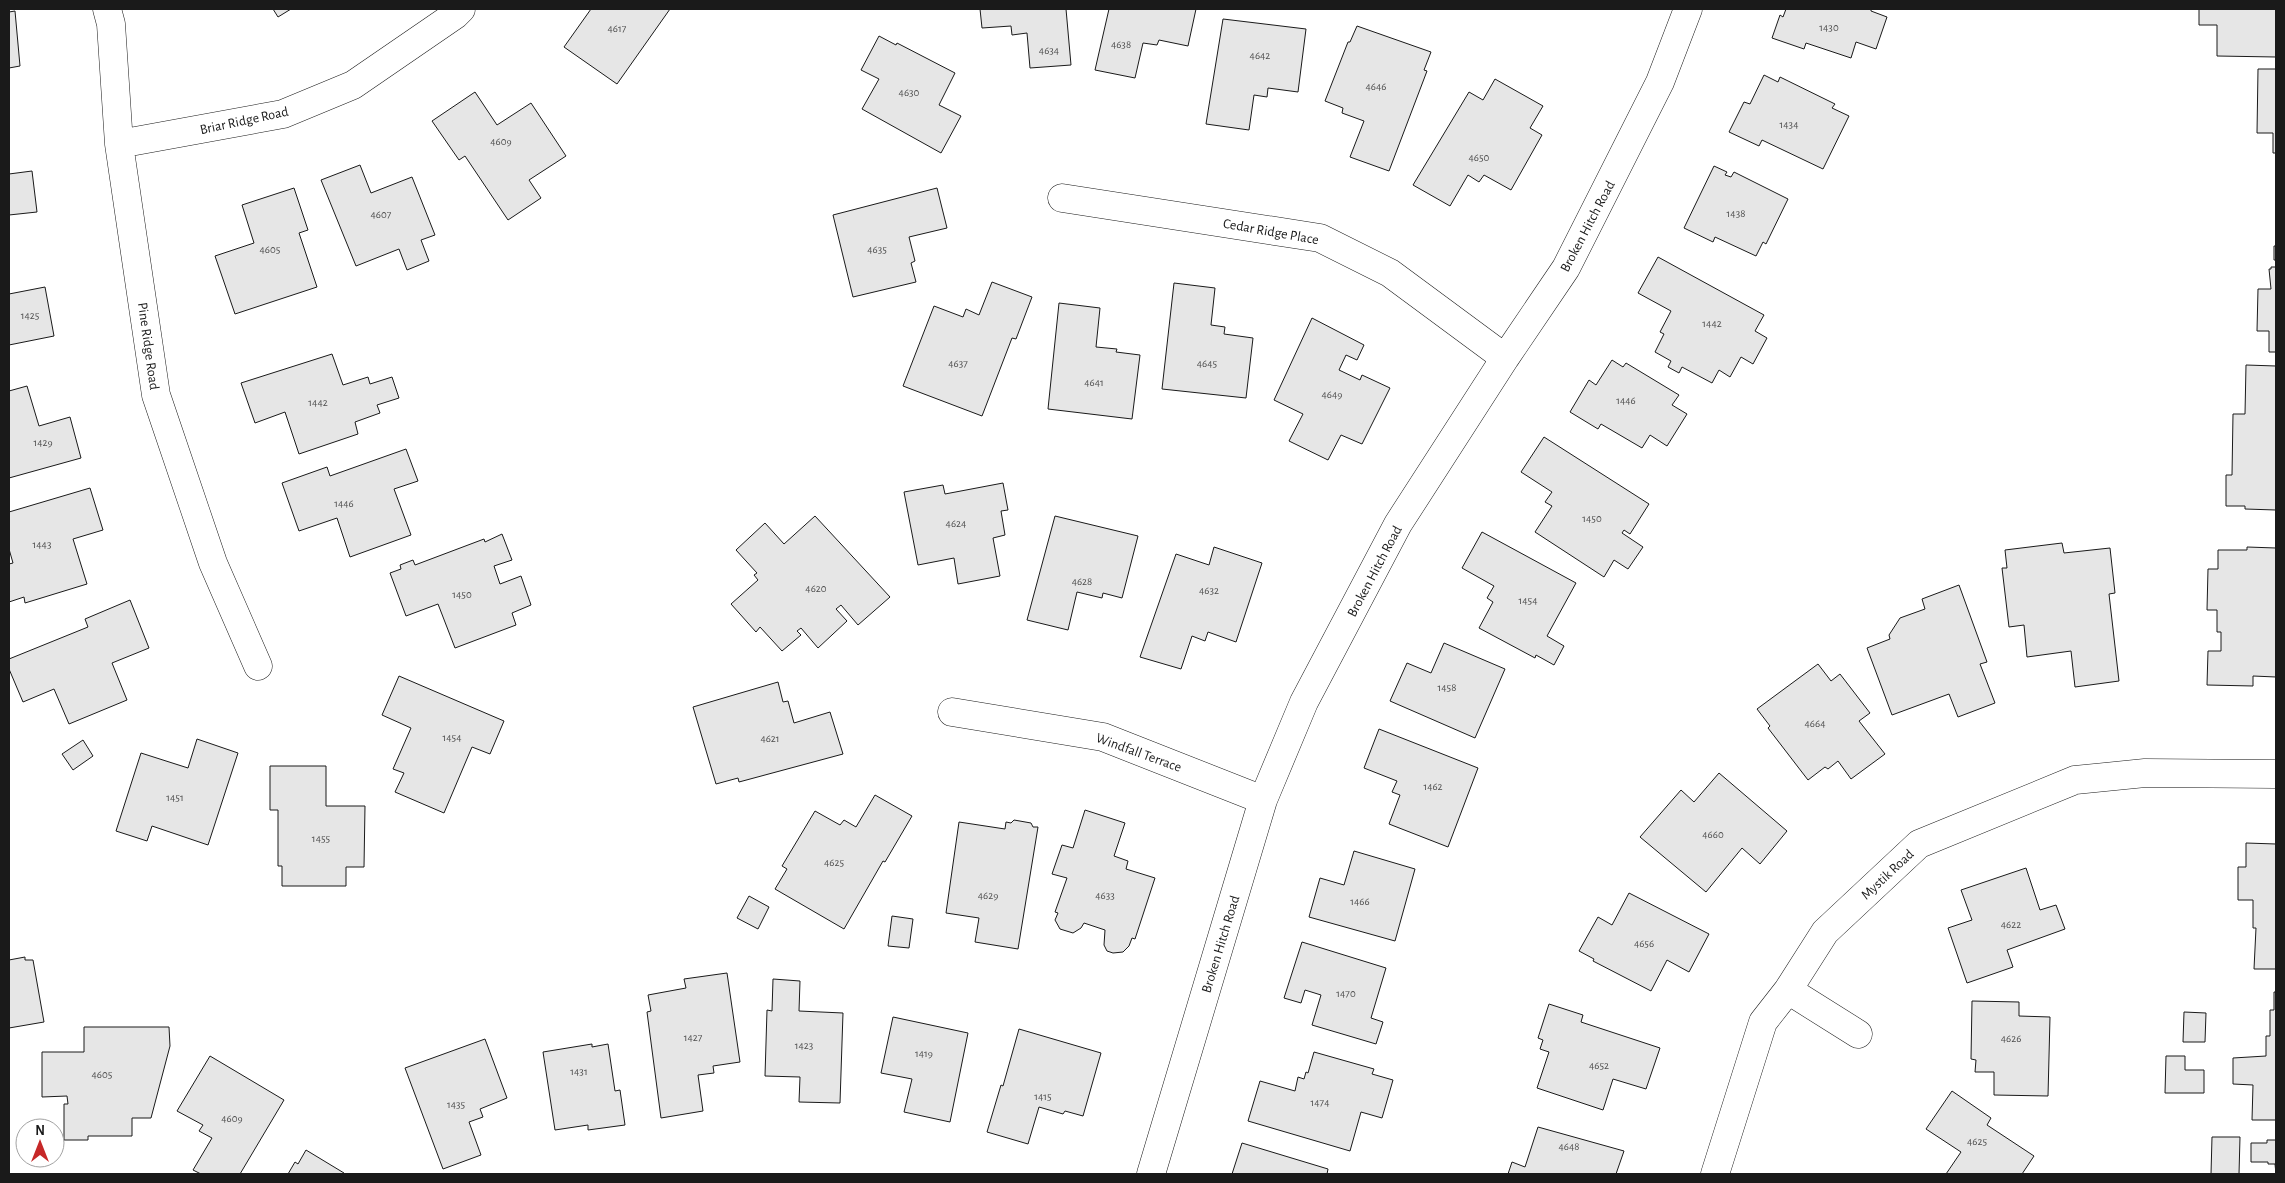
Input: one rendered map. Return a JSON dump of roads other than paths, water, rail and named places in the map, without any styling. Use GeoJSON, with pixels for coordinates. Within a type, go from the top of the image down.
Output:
{"type":"FeatureCollection","features":[{"type":"Feature","properties":{"kind":"street","name":"Pine Ridge Road"},"geometry":{"type":"LineString","coordinates":[[107,9],[111,24],[119,144],[156,395],[213,563],[258,666]]}},
{"type":"Feature","properties":{"kind":"street","name":"Briar Ridge Road"},"geometry":{"type":"LineString","coordinates":[[119,144],[283,114],[353,85],[461,9]]}},
{"type":"Feature","properties":{"kind":"street","name":"Broken Hitch Road"},"geometry":{"type":"LineString","coordinates":[[1152,1174],[1263,800],[1304,702],[1398,524],[1505,358],[1566,268],[1660,82],[1688,9]]}},
{"type":"Feature","properties":{"kind":"street","name":"Cedar Ridge Place"},"geometry":{"type":"LineString","coordinates":[[1062,198],[1320,238],[1390,273],[1505,358]]}},
{"type":"Feature","properties":{"kind":"street","name":"Windfall Terrace"},"geometry":{"type":"LineString","coordinates":[[952,712],[1103,736],[1263,800]]}},
{"type":"Feature","properties":{"kind":"street","name":"Mystik Road"},"geometry":{"type":"LineString","coordinates":[[1715,1174],[1763,1022],[1788,990],[1825,932],[1919,844],[2075,780],[2145,773],[2276,774]]}},
{"type":"Feature","properties":{"kind":"street"},"geometry":{"type":"LineString","coordinates":[[1788,990],[1858,1034]]}}]}
